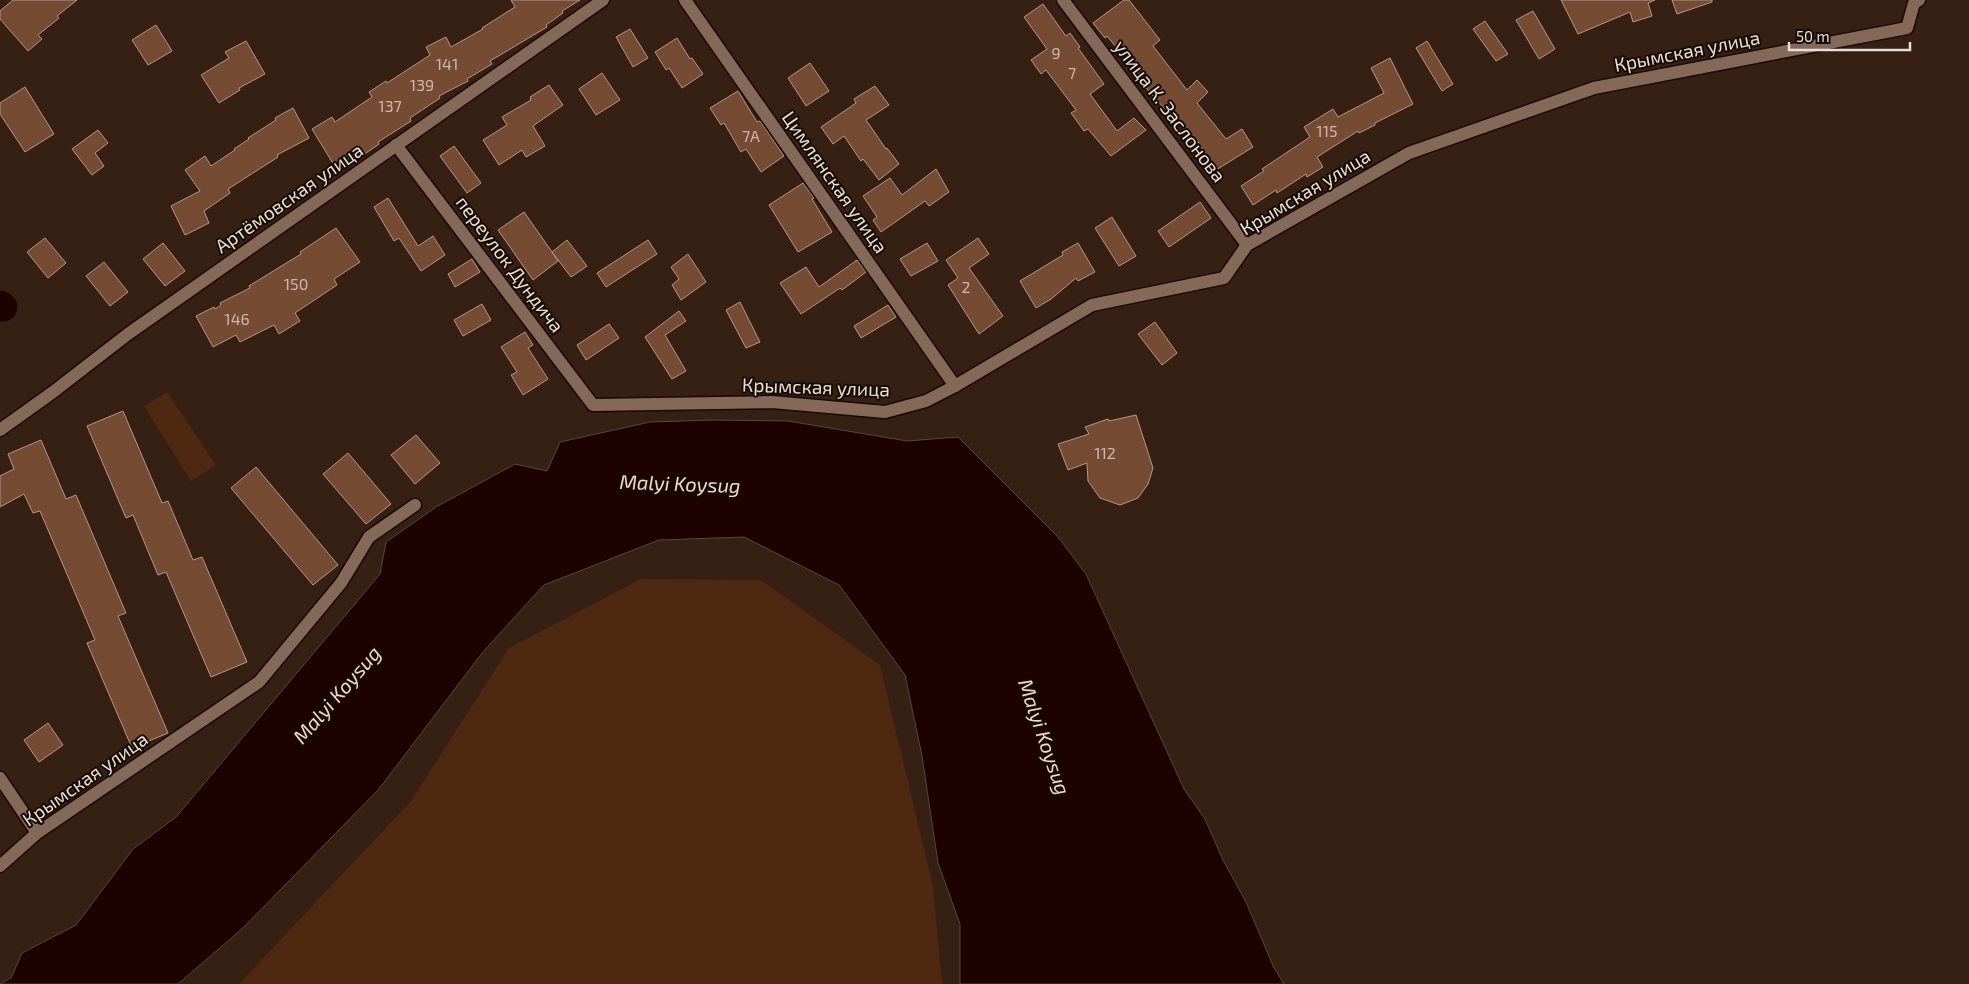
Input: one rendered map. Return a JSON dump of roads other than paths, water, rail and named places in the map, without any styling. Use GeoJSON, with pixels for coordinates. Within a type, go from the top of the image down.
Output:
{"type":"FeatureCollection","features":[{"type":"Feature","properties":{"kind":"street","name":"Артёмовская улица"},"geometry":{"type":"LineString","coordinates":[[0,430],[128,334],[603,0]]}},
{"type":"Feature","properties":{"kind":"street","name":"Цимлянская улица"},"geometry":{"type":"LineString","coordinates":[[685,0],[954,386]]}},
{"type":"Feature","properties":{"kind":"street","name":"улица К. Заслонова"},"geometry":{"type":"LineString","coordinates":[[1063,0],[1247,244]]}},
{"type":"Feature","properties":{"kind":"street","name":"Крымская улица"},"geometry":{"type":"LineString","coordinates":[[593,405],[772,402],[885,412],[926,401],[1092,305],[1224,278],[1247,244],[1409,153],[1594,88],[1907,28],[1916,1]]}},
{"type":"Feature","properties":{"kind":"street","name":"переулок Дундича"},"geometry":{"type":"LineString","coordinates":[[396,145],[593,405]]}},
{"type":"Feature","properties":{"kind":"street","name":"Крымская улица"},"geometry":{"type":"LineString","coordinates":[[0,866],[37,833],[259,682],[341,583],[369,537],[415,505]]}},
{"type":"Feature","properties":{"kind":"street"},"geometry":{"type":"LineString","coordinates":[[0,778],[37,833]]}},
{"type":"Feature","properties":{"kind":"water","name":"Malyi Koysug"},"geometry":{"type":"Polygon","coordinates":[[[714,420],[788,421],[907,441],[958,437],[1058,537],[1086,574],[1184,789],[1205,819],[1223,860],[1246,902],[1274,968],[1284,984],[960,984],[960,924],[938,863],[922,756],[905,675],[839,585],[744,537],[659,540],[544,585],[482,653],[379,789],[243,928],[178,984],[0,984],[11,978],[22,953],[76,925],[133,849],[176,817],[380,574],[386,542],[436,507],[515,464],[547,471],[560,442],[650,422],[714,420]]]}}]}
